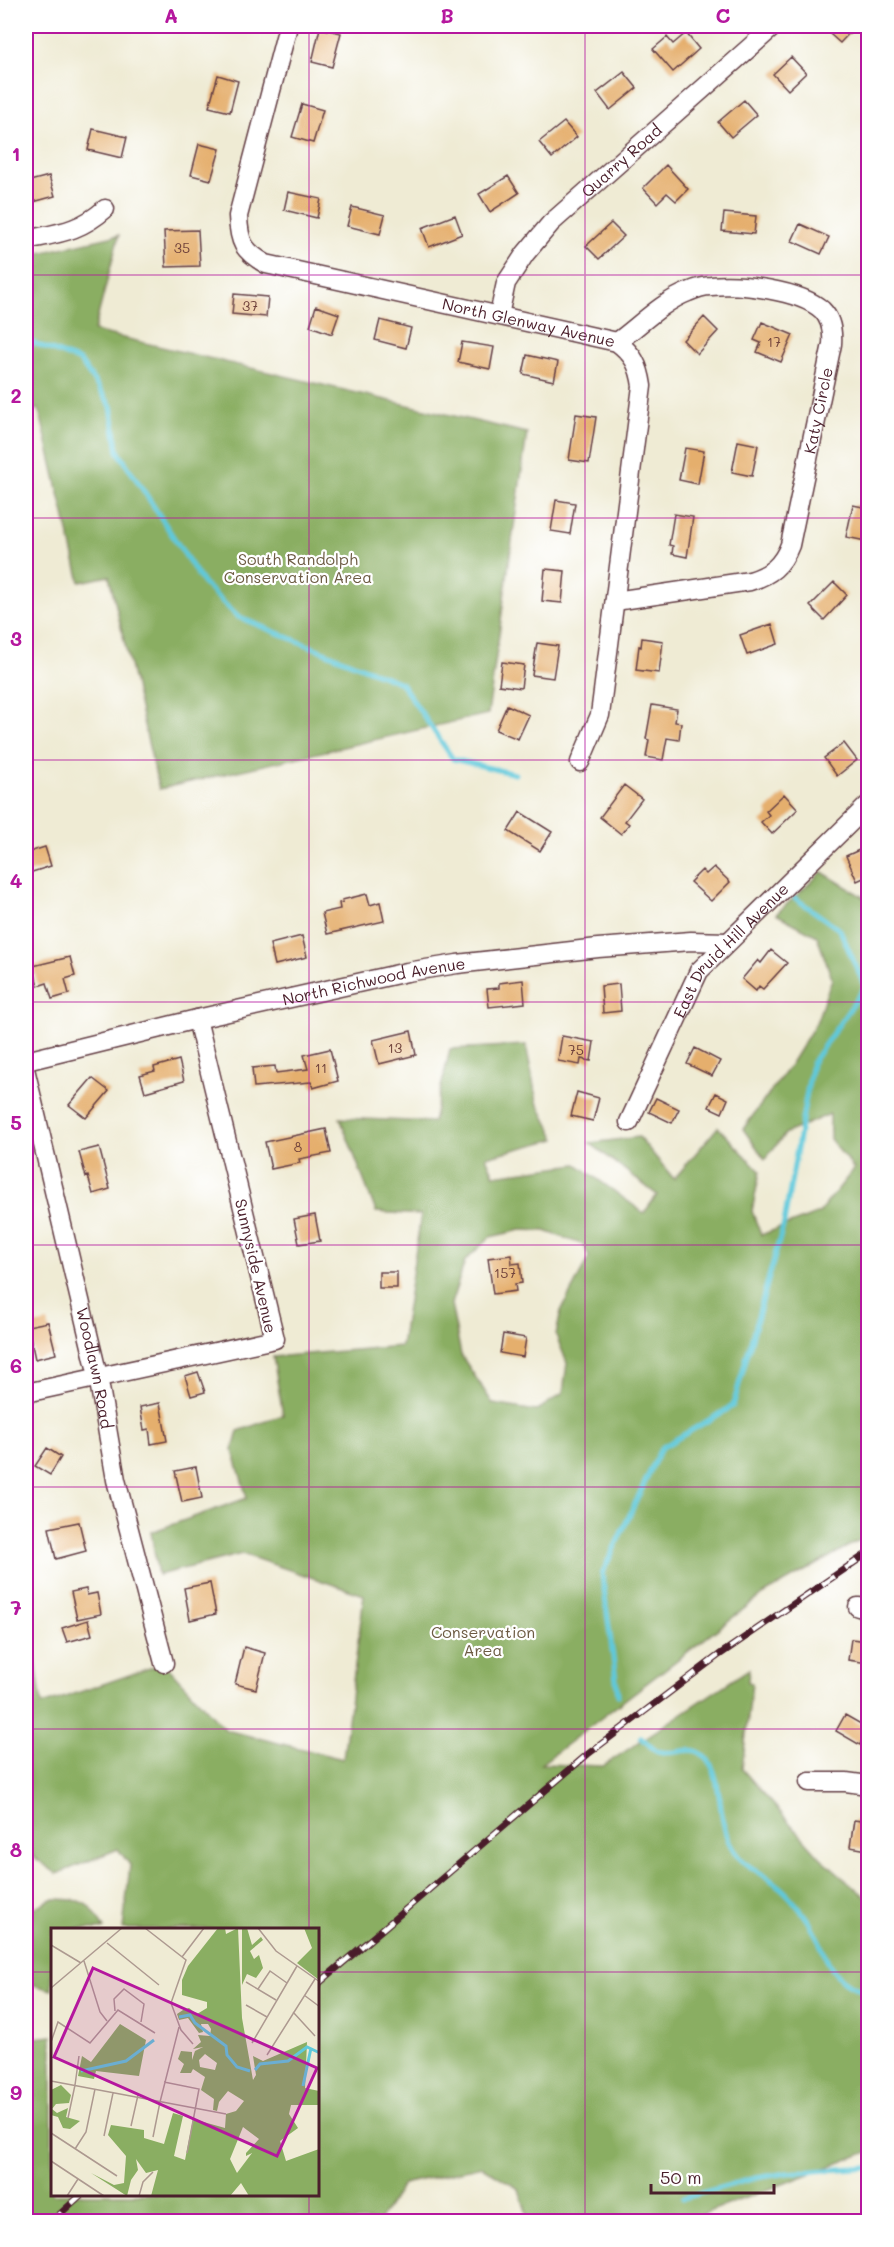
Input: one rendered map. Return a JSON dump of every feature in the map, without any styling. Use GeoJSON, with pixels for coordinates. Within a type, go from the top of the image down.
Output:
{"type":"FeatureCollection","features":[{"type":"Feature","properties":{"kind":"street","name":"North Glenway Avenue"},"geometry":{"type":"LineString","coordinates":[[288,26],[238,216],[238,231],[242,245],[252,256],[266,264],[617,342],[636,360],[642,386],[600,715],[580,762]]}},
{"type":"Feature","properties":{"kind":"street","name":"Quarry Road"},"geometry":{"type":"LineString","coordinates":[[499,315],[507,283],[525,254],[551,223],[774,26]]}},
{"type":"Feature","properties":{"kind":"street"},"geometry":{"type":"LineString","coordinates":[[26,240],[76,229],[91,221],[105,208]]}},
{"type":"Feature","properties":{"kind":"street","name":"Katy Circle"},"geometry":{"type":"LineString","coordinates":[[615,601],[750,582],[775,570],[785,559],[832,344],[832,333],[830,321],[822,310],[810,301],[792,295],[742,286],[709,285],[679,297],[617,342]]}},
{"type":"Feature","properties":{"kind":"street","name":"East Druid Hill Avenue"},"geometry":{"type":"LineString","coordinates":[[629,1122],[699,971],[868,805]]}},
{"type":"Feature","properties":{"kind":"street","name":"North Richwood Avenue"},"geometry":{"type":"LineString","coordinates":[[26,1060],[407,972],[598,948],[691,941],[727,942]]}},
{"type":"Feature","properties":{"kind":"street","name":"Sunnyside Avenue"},"geometry":{"type":"LineString","coordinates":[[98,1376],[274,1339],[197,1019]]}},
{"type":"Feature","properties":{"kind":"street","name":"Woodlawn Road"},"geometry":{"type":"LineString","coordinates":[[26,1073],[98,1376],[116,1480],[164,1663]]}},
{"type":"Feature","properties":{"kind":"street"},"geometry":{"type":"LineString","coordinates":[[26,1393],[98,1376]]}},
{"type":"Feature","properties":{"kind":"street"},"geometry":{"type":"LineString","coordinates":[[809,1782],[846,1782],[868,1785]]}},
{"type":"Feature","properties":{"kind":"green space","name":"South Randolph Conservation Area"},"geometry":{"type":"Polygon","coordinates":[[[119,235],[94,331],[527,433],[488,714],[159,789],[109,576],[80,582],[39,409],[26,411],[26,256],[119,235]]]}},
{"type":"Feature","properties":{"kind":"green space","name":"Conservation Area"},"geometry":{"type":"Polygon","coordinates":[[[822,872],[868,900],[868,1535],[761,1596],[541,1764],[603,1766],[749,1669],[748,1682],[752,1683],[742,1769],[820,1857],[868,1899],[868,2152],[684,2221],[529,2221],[519,2189],[482,2166],[403,2184],[379,2221],[147,2222],[139,2217],[134,2222],[26,2221],[26,1999],[29,1999],[34,2038],[51,2036],[51,2196],[320,2196],[320,1928],[123,1928],[130,1865],[118,1849],[57,1874],[26,1851],[26,1590],[42,1705],[164,1663],[226,1730],[343,1759],[364,1595],[242,1554],[158,1575],[151,1532],[247,1498],[233,1450],[238,1431],[283,1415],[273,1357],[401,1346],[421,1215],[376,1212],[340,1118],[433,1122],[450,1049],[526,1045],[537,1102],[556,1139],[486,1157],[494,1175],[577,1164],[644,1213],[657,1195],[590,1143],[639,1137],[674,1179],[718,1127],[760,1171],[752,1211],[761,1235],[819,1213],[854,1169],[830,1139],[830,1114],[786,1133],[765,1159],[743,1129],[790,1065],[816,1023],[832,979],[817,936],[776,914],[822,872]],[[521,1230],[490,1237],[465,1261],[451,1304],[461,1355],[493,1404],[536,1411],[563,1393],[567,1363],[556,1335],[561,1311],[589,1257],[584,1245],[545,1231],[521,1230]]]}},
{"type":"Feature","properties":{"kind":"green space"},"geometry":{"type":"Polygon","coordinates":[[[51,1899],[78,1901],[94,1912],[104,1928],[51,1928],[51,1990],[34,1985],[26,1976],[26,1912],[51,1899]]]}},
{"type":"Feature","properties":{"kind":"building"},"geometry":{"type":"Polygon","coordinates":[[[821,26],[856,26],[840,43],[821,26]]]}},
{"type":"Feature","properties":{"kind":"building"},"geometry":{"type":"Polygon","coordinates":[[[320,28],[341,33],[332,67],[312,62],[320,28]]]}},
{"type":"Feature","properties":{"kind":"building"},"geometry":{"type":"Polygon","coordinates":[[[686,33],[699,49],[673,72],[653,49],[667,37],[673,44],[686,33]]]}},
{"type":"Feature","properties":{"kind":"building"},"geometry":{"type":"Polygon","coordinates":[[[791,57],[806,73],[788,90],[773,74],[791,57]]]}},
{"type":"Feature","properties":{"kind":"building"},"geometry":{"type":"Polygon","coordinates":[[[624,72],[637,88],[610,110],[597,93],[624,72]]]}},
{"type":"Feature","properties":{"kind":"building"},"geometry":{"type":"Polygon","coordinates":[[[218,75],[238,81],[230,112],[209,107],[218,75]]]}},
{"type":"Feature","properties":{"kind":"building"},"geometry":{"type":"Polygon","coordinates":[[[744,100],[757,115],[731,137],[718,122],[744,100]]]}},
{"type":"Feature","properties":{"kind":"building"},"geometry":{"type":"Polygon","coordinates":[[[302,104],[323,110],[313,143],[292,137],[302,104]]]}},
{"type":"Feature","properties":{"kind":"building"},"geometry":{"type":"Polygon","coordinates":[[[564,122],[577,137],[552,158],[539,142],[564,122]]]}},
{"type":"Feature","properties":{"kind":"building"},"geometry":{"type":"Polygon","coordinates":[[[93,129],[127,137],[122,158],[88,150],[93,129]]]}},
{"type":"Feature","properties":{"kind":"building"},"geometry":{"type":"Polygon","coordinates":[[[199,144],[220,149],[211,180],[191,175],[199,144]]]}},
{"type":"Feature","properties":{"kind":"building"},"geometry":{"type":"Polygon","coordinates":[[[666,165],[688,189],[676,201],[667,193],[657,203],[643,188],[666,165]]]}},
{"type":"Feature","properties":{"kind":"building"},"geometry":{"type":"Polygon","coordinates":[[[49,176],[55,196],[26,204],[26,182],[49,176]]]}},
{"type":"Feature","properties":{"kind":"building"},"geometry":{"type":"Polygon","coordinates":[[[508,176],[519,193],[490,212],[479,194],[508,176]]]}},
{"type":"Feature","properties":{"kind":"building"},"geometry":{"type":"Polygon","coordinates":[[[288,192],[321,199],[317,218],[284,210],[288,192]]]}},
{"type":"Feature","properties":{"kind":"building"},"geometry":{"type":"Polygon","coordinates":[[[352,207],[385,215],[380,234],[347,226],[352,207]]]}},
{"type":"Feature","properties":{"kind":"building"},"geometry":{"type":"Polygon","coordinates":[[[724,213],[756,216],[754,234],[722,231],[724,213]]]}},
{"type":"Feature","properties":{"kind":"building"},"geometry":{"type":"Polygon","coordinates":[[[455,215],[462,234],[429,247],[422,228],[455,215]]]}},
{"type":"Feature","properties":{"kind":"building"},"geometry":{"type":"Polygon","coordinates":[[[611,223],[624,236],[599,259],[586,246],[611,223]]]}},
{"type":"Feature","properties":{"kind":"building"},"geometry":{"type":"Polygon","coordinates":[[[800,224],[829,237],[821,254],[792,241],[800,224]]]}},
{"type":"Feature","properties":{"kind":"building"},"geometry":{"type":"Polygon","coordinates":[[[198,230],[200,266],[166,267],[164,231],[198,230]]]}},
{"type":"Feature","properties":{"kind":"building"},"geometry":{"type":"Polygon","coordinates":[[[234,294],[268,297],[266,317],[232,314],[234,294]]]}},
{"type":"Feature","properties":{"kind":"building"},"geometry":{"type":"Polygon","coordinates":[[[316,306],[339,314],[332,334],[310,326],[316,306]]]}},
{"type":"Feature","properties":{"kind":"building"},"geometry":{"type":"Polygon","coordinates":[[[704,317],[718,331],[697,354],[683,340],[704,317]]]}},
{"type":"Feature","properties":{"kind":"building"},"geometry":{"type":"Polygon","coordinates":[[[380,320],[411,328],[406,348],[375,340],[380,320]]]}},
{"type":"Feature","properties":{"kind":"building"},"geometry":{"type":"Polygon","coordinates":[[[762,322],[793,335],[781,362],[757,352],[761,343],[754,340],[762,322]]]}},
{"type":"Feature","properties":{"kind":"building"},"geometry":{"type":"Polygon","coordinates":[[[462,342],[494,347],[490,369],[458,362],[462,342]]]}},
{"type":"Feature","properties":{"kind":"building"},"geometry":{"type":"Polygon","coordinates":[[[527,355],[558,362],[554,381],[523,374],[527,355]]]}},
{"type":"Feature","properties":{"kind":"building"},"geometry":{"type":"Polygon","coordinates":[[[576,414],[596,417],[589,463],[569,460],[576,414]]]}},
{"type":"Feature","properties":{"kind":"building"},"geometry":{"type":"Polygon","coordinates":[[[738,441],[758,445],[752,476],[732,472],[738,441]]]}},
{"type":"Feature","properties":{"kind":"building"},"geometry":{"type":"Polygon","coordinates":[[[685,448],[704,451],[698,484],[679,480],[685,448]]]}},
{"type":"Feature","properties":{"kind":"building"},"geometry":{"type":"Polygon","coordinates":[[[556,500],[575,503],[570,534],[551,531],[556,500]]]}},
{"type":"Feature","properties":{"kind":"building"},"geometry":{"type":"Polygon","coordinates":[[[853,505],[868,508],[866,541],[846,537],[853,505]]]}},
{"type":"Feature","properties":{"kind":"building"},"geometry":{"type":"Polygon","coordinates":[[[674,514],[693,517],[687,557],[672,554],[673,546],[669,545],[674,514]]]}},
{"type":"Feature","properties":{"kind":"building"},"geometry":{"type":"Polygon","coordinates":[[[545,569],[565,571],[562,603],[542,601],[545,569]]]}},
{"type":"Feature","properties":{"kind":"building"},"geometry":{"type":"Polygon","coordinates":[[[834,582],[847,595],[824,620],[810,606],[834,582]]]}},
{"type":"Feature","properties":{"kind":"building"},"geometry":{"type":"Polygon","coordinates":[[[772,624],[778,644],[747,655],[740,635],[772,624]]]}},
{"type":"Feature","properties":{"kind":"building"},"geometry":{"type":"Polygon","coordinates":[[[642,638],[663,641],[659,673],[636,670],[642,638]]]}},
{"type":"Feature","properties":{"kind":"building"},"geometry":{"type":"Polygon","coordinates":[[[537,643],[558,646],[553,678],[532,675],[537,643]]]}},
{"type":"Feature","properties":{"kind":"building"},"geometry":{"type":"Polygon","coordinates":[[[502,662],[524,665],[521,688],[499,685],[502,662]]]}},
{"type":"Feature","properties":{"kind":"building"},"geometry":{"type":"Polygon","coordinates":[[[507,705],[529,715],[518,739],[496,730],[507,705]]]}},
{"type":"Feature","properties":{"kind":"building"},"geometry":{"type":"Polygon","coordinates":[[[652,705],[677,709],[675,722],[681,723],[679,740],[667,738],[663,760],[646,757],[649,740],[646,739],[652,705]]]}},
{"type":"Feature","properties":{"kind":"building"},"geometry":{"type":"Polygon","coordinates":[[[844,743],[857,760],[837,776],[824,758],[844,743]]]}},
{"type":"Feature","properties":{"kind":"building"},"geometry":{"type":"Polygon","coordinates":[[[624,785],[642,799],[625,821],[629,824],[621,834],[600,817],[624,785]]]}},
{"type":"Feature","properties":{"kind":"building"},"geometry":{"type":"Polygon","coordinates":[[[784,794],[798,809],[772,834],[761,822],[769,815],[766,811],[784,794]]]}},
{"type":"Feature","properties":{"kind":"building"},"geometry":{"type":"Polygon","coordinates":[[[520,812],[552,832],[540,851],[508,831],[520,812]]]}},
{"type":"Feature","properties":{"kind":"building"},"geometry":{"type":"Polygon","coordinates":[[[868,846],[868,876],[857,881],[846,856],[868,846]]]}},
{"type":"Feature","properties":{"kind":"building"},"geometry":{"type":"Polygon","coordinates":[[[45,847],[51,866],[26,874],[26,853],[45,847]]]}},
{"type":"Feature","properties":{"kind":"building"},"geometry":{"type":"Polygon","coordinates":[[[714,867],[730,882],[711,901],[690,882],[702,870],[706,874],[714,867]]]}},
{"type":"Feature","properties":{"kind":"building"},"geometry":{"type":"Polygon","coordinates":[[[367,894],[370,905],[380,902],[384,921],[327,934],[322,913],[340,909],[339,903],[343,902],[342,900],[367,894]]]}},
{"type":"Feature","properties":{"kind":"building"},"geometry":{"type":"Polygon","coordinates":[[[302,936],[307,957],[275,965],[270,944],[302,936]]]}},
{"type":"Feature","properties":{"kind":"building"},"geometry":{"type":"Polygon","coordinates":[[[771,950],[787,963],[763,989],[759,986],[756,991],[742,979],[758,960],[761,963],[771,950]]]}},
{"type":"Feature","properties":{"kind":"building"},"geometry":{"type":"Polygon","coordinates":[[[70,957],[75,976],[65,979],[69,994],[52,999],[47,983],[38,986],[33,966],[70,957]]]}},
{"type":"Feature","properties":{"kind":"building"},"geometry":{"type":"Polygon","coordinates":[[[523,980],[525,1003],[489,1007],[487,989],[499,988],[499,983],[523,980]]]}},
{"type":"Feature","properties":{"kind":"building"},"geometry":{"type":"Polygon","coordinates":[[[619,984],[621,1011],[603,1013],[601,986],[619,984]]]}},
{"type":"Feature","properties":{"kind":"building"},"geometry":{"type":"Polygon","coordinates":[[[411,1031],[416,1055],[379,1064],[373,1040],[411,1031]]]}},
{"type":"Feature","properties":{"kind":"building"},"geometry":{"type":"Polygon","coordinates":[[[562,1036],[594,1042],[591,1061],[581,1059],[580,1065],[558,1061],[562,1036]]]}},
{"type":"Feature","properties":{"kind":"building"},"geometry":{"type":"Polygon","coordinates":[[[695,1048],[720,1061],[712,1076],[687,1064],[695,1048]]]}},
{"type":"Feature","properties":{"kind":"building"},"geometry":{"type":"Polygon","coordinates":[[[330,1049],[338,1081],[313,1088],[311,1082],[254,1087],[252,1068],[275,1066],[276,1073],[308,1069],[304,1055],[330,1049]]]}},
{"type":"Feature","properties":{"kind":"building"},"geometry":{"type":"Polygon","coordinates":[[[179,1060],[184,1081],[145,1092],[140,1075],[155,1071],[154,1067],[179,1060]]]}},
{"type":"Feature","properties":{"kind":"building"},"geometry":{"type":"Polygon","coordinates":[[[92,1078],[109,1091],[86,1118],[69,1105],[92,1078]]]}},
{"type":"Feature","properties":{"kind":"building"},"geometry":{"type":"Polygon","coordinates":[[[577,1092],[599,1098],[593,1121],[571,1116],[577,1092]]]}},
{"type":"Feature","properties":{"kind":"building"},"geometry":{"type":"Polygon","coordinates":[[[716,1093],[728,1099],[722,1113],[709,1107],[716,1093]]]}},
{"type":"Feature","properties":{"kind":"building"},"geometry":{"type":"Polygon","coordinates":[[[656,1098],[679,1109],[672,1123],[649,1112],[656,1098]]]}},
{"type":"Feature","properties":{"kind":"building"},"geometry":{"type":"Polygon","coordinates":[[[326,1129],[331,1153],[299,1159],[300,1163],[271,1169],[265,1142],[326,1129]]]}},
{"type":"Feature","properties":{"kind":"building"},"geometry":{"type":"Polygon","coordinates":[[[99,1147],[110,1189],[93,1194],[79,1152],[99,1147]]]}},
{"type":"Feature","properties":{"kind":"building"},"geometry":{"type":"Polygon","coordinates":[[[315,1215],[320,1241],[299,1244],[294,1219],[315,1215]]]}},
{"type":"Feature","properties":{"kind":"building"},"geometry":{"type":"Polygon","coordinates":[[[511,1255],[512,1264],[520,1263],[522,1283],[515,1284],[516,1291],[493,1294],[488,1258],[511,1255]]]}},
{"type":"Feature","properties":{"kind":"building"},"geometry":{"type":"Polygon","coordinates":[[[379,1272],[397,1272],[397,1288],[379,1288],[379,1272]]]}},
{"type":"Feature","properties":{"kind":"building"},"geometry":{"type":"Polygon","coordinates":[[[48,1322],[56,1354],[35,1359],[28,1326],[48,1322]]]}},
{"type":"Feature","properties":{"kind":"building"},"geometry":{"type":"Polygon","coordinates":[[[503,1334],[526,1338],[523,1357],[500,1353],[503,1334]]]}},
{"type":"Feature","properties":{"kind":"building"},"geometry":{"type":"Polygon","coordinates":[[[198,1372],[205,1392],[191,1396],[185,1376],[198,1372]]]}},
{"type":"Feature","properties":{"kind":"building"},"geometry":{"type":"Polygon","coordinates":[[[160,1403],[167,1441],[151,1444],[149,1429],[144,1430],[140,1407],[160,1403]]]}},
{"type":"Feature","properties":{"kind":"building"},"geometry":{"type":"Polygon","coordinates":[[[47,1448],[61,1457],[50,1475],[35,1466],[47,1448]]]}},
{"type":"Feature","properties":{"kind":"building"},"geometry":{"type":"Polygon","coordinates":[[[196,1467],[202,1498],[182,1502],[175,1471],[196,1467]]]}},
{"type":"Feature","properties":{"kind":"building"},"geometry":{"type":"Polygon","coordinates":[[[79,1522],[86,1551],[56,1559],[49,1528],[79,1522]]]}},
{"type":"Feature","properties":{"kind":"building"},"geometry":{"type":"Polygon","coordinates":[[[210,1583],[216,1614],[190,1620],[184,1588],[210,1583]]]}},
{"type":"Feature","properties":{"kind":"building"},"geometry":{"type":"Polygon","coordinates":[[[86,1589],[87,1595],[97,1593],[101,1614],[77,1619],[71,1592],[86,1589]]]}},
{"type":"Feature","properties":{"kind":"building"},"geometry":{"type":"Polygon","coordinates":[[[88,1620],[92,1635],[67,1642],[62,1628],[88,1620]]]}},
{"type":"Feature","properties":{"kind":"building"},"geometry":{"type":"Polygon","coordinates":[[[851,1639],[868,1641],[868,1663],[848,1660],[851,1639]]]}},
{"type":"Feature","properties":{"kind":"building"},"geometry":{"type":"Polygon","coordinates":[[[244,1647],[265,1653],[256,1689],[235,1684],[244,1647]]]}},
{"type":"Feature","properties":{"kind":"building"},"geometry":{"type":"Polygon","coordinates":[[[845,1715],[868,1728],[860,1745],[836,1731],[845,1715]]]}},
{"type":"Feature","properties":{"kind":"building"},"geometry":{"type":"Polygon","coordinates":[[[854,1820],[868,1822],[868,1850],[850,1847],[854,1820]]]}},
{"type":"Feature","properties":{"kind":"waterway"},"geometry":{"type":"LineString","coordinates":[[26,340],[80,361],[111,406],[118,451],[203,583],[238,617],[401,683],[453,759],[515,774]]}},
{"type":"Feature","properties":{"kind":"waterway"},"geometry":{"type":"LineString","coordinates":[[618,1695],[602,1574],[661,1448],[733,1406],[784,1223],[812,1063],[865,987],[840,930],[795,898]]}},
{"type":"Feature","properties":{"kind":"waterway"},"geometry":{"type":"LineString","coordinates":[[641,1737],[658,1751],[665,1753],[697,1751],[708,1760],[716,1777],[726,1834],[735,1852],[745,1863],[781,1888],[792,1899],[813,1928],[828,1961],[841,1979],[868,1992]]}},
{"type":"Feature","properties":{"kind":"waterway"},"geometry":{"type":"LineString","coordinates":[[683,2198],[756,2178],[787,2173],[868,2167]]}},
{"type":"Feature","properties":{"kind":"railway"},"geometry":{"type":"LineString","coordinates":[[320,1982],[588,1754],[719,1655],[868,1553]]}},
{"type":"Feature","properties":{"kind":"railway"},"geometry":{"type":"LineString","coordinates":[[51,2222],[80,2196]]}}]}
